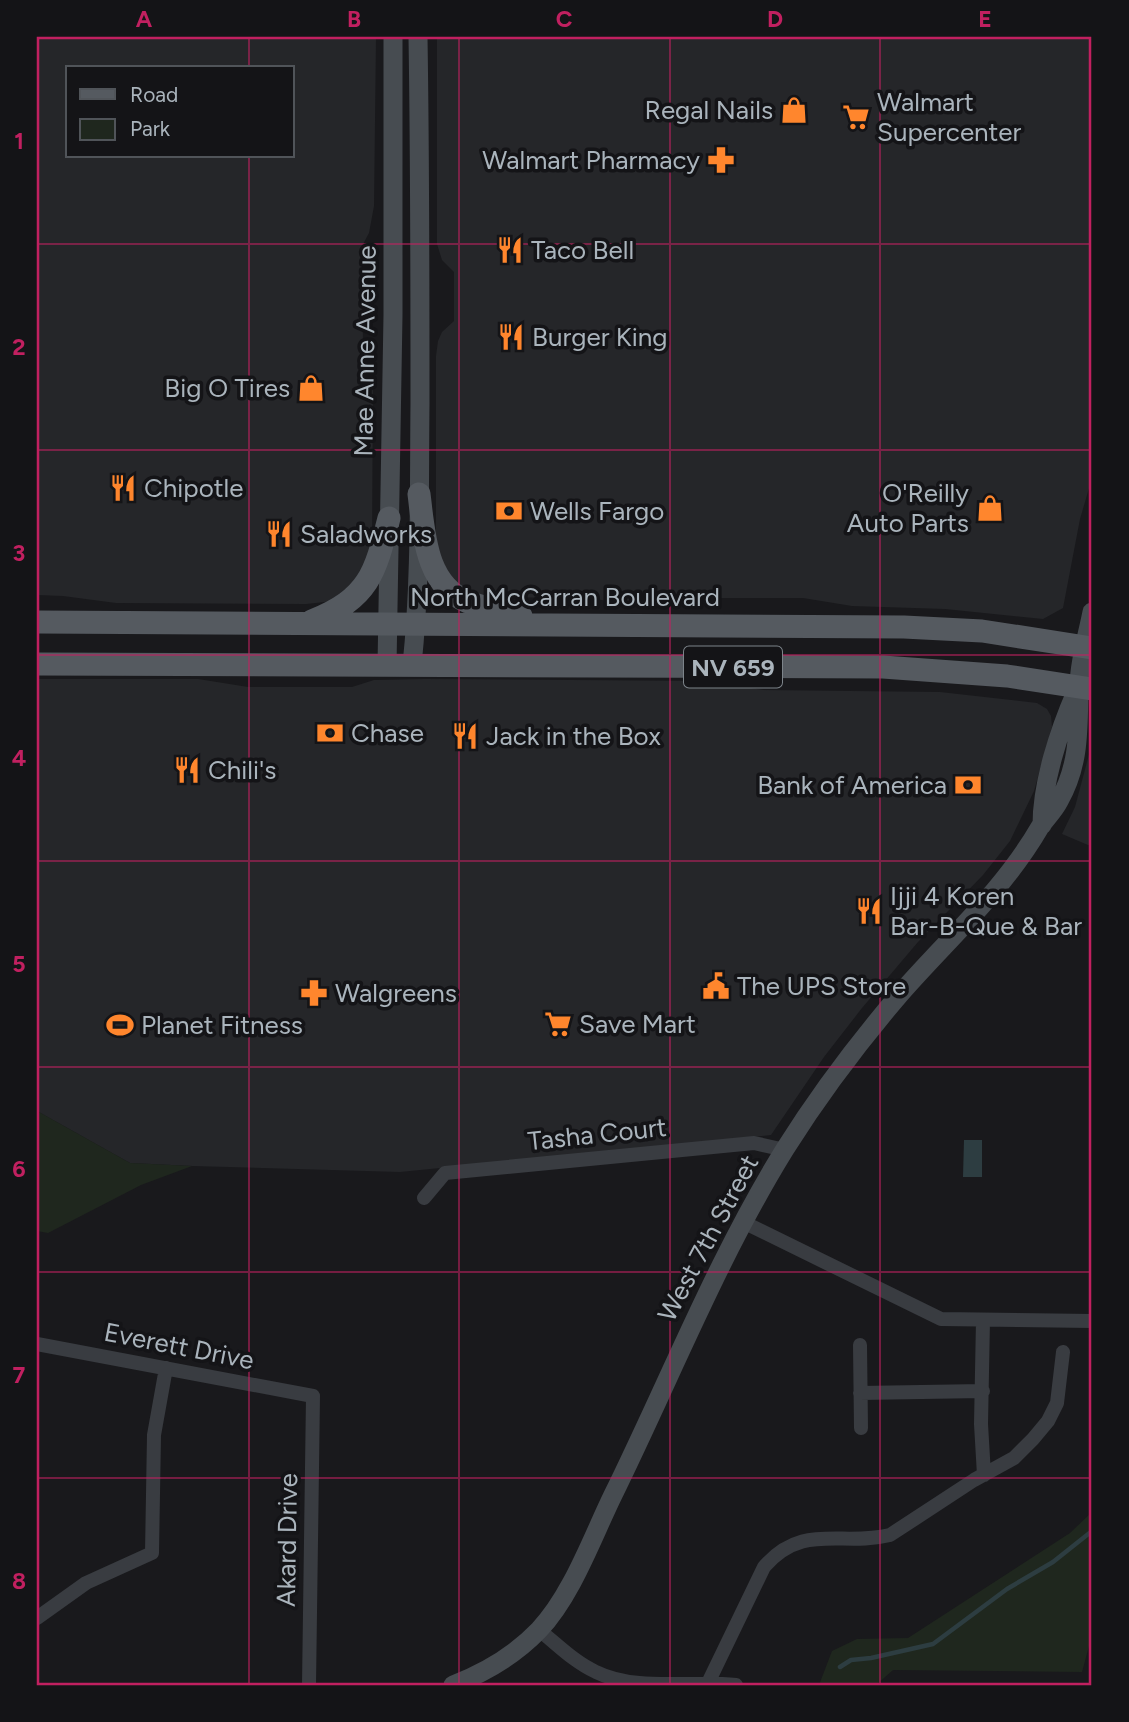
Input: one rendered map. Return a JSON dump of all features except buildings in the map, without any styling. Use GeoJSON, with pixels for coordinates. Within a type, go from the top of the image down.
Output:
{"type":"FeatureCollection","features":[{"type":"Feature","properties":{"kind":"main road","name":"Mae Anne Avenue"},"geometry":{"type":"LineString","coordinates":[[387,666],[393,315],[393,37]]}},
{"type":"Feature","properties":{"kind":"main road","name":"Mae Anne Avenue"},"geometry":{"type":"LineString","coordinates":[[412,665],[416,624],[419,494],[421,126],[418,37]]}},
{"type":"Feature","properties":{"kind":"main road"},"geometry":{"type":"LineString","coordinates":[[419,494],[430,560],[436,574],[449,590],[469,602],[551,624]]}},
{"type":"Feature","properties":{"kind":"main road"},"geometry":{"type":"LineString","coordinates":[[271,623],[306,623],[353,600],[373,572],[389,518]]}},
{"type":"Feature","properties":{"kind":"main road","name":"West 7th Street"},"geometry":{"type":"LineString","coordinates":[[455,1685],[510,1654],[539,1630],[562,1597],[631,1458],[714,1277],[785,1150],[868,1033],[1014,869],[1060,800],[1077,747],[1092,612]]}},
{"type":"Feature","properties":{"kind":"main road","name":"North McCarran Boulevard"},"geometry":{"type":"LineString","coordinates":[[37,622],[929,627],[982,631],[1089,648]]}},
{"type":"Feature","properties":{"kind":"main road","name":"NV 659"},"geometry":{"type":"LineString","coordinates":[[37,664],[883,667],[982,674],[1085,688]]}},
{"type":"Feature","properties":{"kind":"street","name":"Tasha Court"},"geometry":{"type":"LineString","coordinates":[[424,1198],[445,1173],[754,1143],[785,1150]]}},
{"type":"Feature","properties":{"kind":"street"},"geometry":{"type":"LineString","coordinates":[[743,1222],[942,1319],[1092,1321]]}},
{"type":"Feature","properties":{"kind":"street"},"geometry":{"type":"LineString","coordinates":[[984,1320],[984,1475]]}},
{"type":"Feature","properties":{"kind":"street","name":"Everett Drive"},"geometry":{"type":"LineString","coordinates":[[37,1344],[313,1396]]}},
{"type":"Feature","properties":{"kind":"street"},"geometry":{"type":"LineString","coordinates":[[860,1345],[861,1429]]}},
{"type":"Feature","properties":{"kind":"street"},"geometry":{"type":"LineString","coordinates":[[708,1683],[764,1566],[775,1554],[802,1540],[875,1538],[890,1535],[1014,1458],[1048,1421],[1057,1403],[1063,1352]]}},
{"type":"Feature","properties":{"kind":"street"},"geometry":{"type":"LineString","coordinates":[[37,1618],[86,1583],[152,1553],[155,1435],[166,1368]]}},
{"type":"Feature","properties":{"kind":"street"},"geometry":{"type":"LineString","coordinates":[[860,1394],[983,1391]]}},
{"type":"Feature","properties":{"kind":"street","name":"Akard Drive"},"geometry":{"type":"LineString","coordinates":[[309,1685],[313,1396]]}},
{"type":"Feature","properties":{"kind":"street"},"geometry":{"type":"LineString","coordinates":[[539,1630],[580,1664],[618,1680],[636,1683],[736,1685]]}},
{"type":"Feature","properties":{"kind":"shaded area"},"geometry":{"type":"Polygon","coordinates":[[[37,37],[376,37],[374,206],[369,233],[362,246],[363,348],[373,376],[372,549],[363,575],[334,601],[306,604],[116,603],[37,595],[37,37]]]}},
{"type":"Feature","properties":{"kind":"shaded area"},"geometry":{"type":"Polygon","coordinates":[[[437,37],[1092,37],[1092,478],[1080,519],[1063,608],[1043,619],[945,609],[852,606],[803,598],[702,598],[669,605],[631,605],[590,598],[479,597],[454,584],[438,553],[436,537],[436,356],[442,332],[454,321],[454,272],[442,260],[437,244],[437,37]]]}},
{"type":"Feature","properties":{"kind":"shaded area"},"geometry":{"type":"Polygon","coordinates":[[[37,679],[198,679],[248,687],[352,687],[374,680],[425,679],[704,681],[764,690],[940,692],[1037,703],[1047,709],[1052,727],[1034,791],[1010,841],[983,875],[918,942],[862,1008],[824,1057],[771,1135],[400,1172],[192,1166],[130,1163],[37,1111],[37,679]]]}},
{"type":"Feature","properties":{"kind":"shaded area"},"geometry":{"type":"Polygon","coordinates":[[[1091,747],[1092,844],[1088,845],[1062,834],[1075,807],[1091,747]]]}},
{"type":"Feature","properties":{"kind":"shaded area"},"geometry":{"type":"Polygon","coordinates":[[[964,1140],[982,1140],[982,1177],[963,1177],[964,1140]]]}},
{"type":"Feature","properties":{"kind":"green space"},"geometry":{"type":"Polygon","coordinates":[[[37,1111],[130,1163],[192,1166],[141,1185],[48,1233],[37,1231],[37,1111]]]}},
{"type":"Feature","properties":{"kind":"green space"},"geometry":{"type":"Polygon","coordinates":[[[1092,1512],[1092,1635],[1082,1672],[893,1670],[876,1685],[819,1685],[832,1651],[857,1639],[908,1638],[1070,1533],[1092,1512]]]}},
{"type":"Feature","properties":{"kind":"waterway"},"geometry":{"type":"LineString","coordinates":[[840,1667],[851,1660],[933,1644],[1007,1589],[1053,1562],[1092,1531]]}},
{"type":"Feature","properties":{"kind":"place","name":"Regal Nails"},"geometry":{"type":"Point","coordinates":[794,110]}},
{"type":"Feature","properties":{"kind":"place","name":"Walmart Supercenter"},"geometry":{"type":"Point","coordinates":[856,117]}},
{"type":"Feature","properties":{"kind":"place","name":"Walmart Pharmacy"},"geometry":{"type":"Point","coordinates":[721,160]}},
{"type":"Feature","properties":{"kind":"place","name":"Taco Bell"},"geometry":{"type":"Point","coordinates":[510,250]}},
{"type":"Feature","properties":{"kind":"place","name":"Burger King"},"geometry":{"type":"Point","coordinates":[511,337]}},
{"type":"Feature","properties":{"kind":"place","name":"Big O Tires"},"geometry":{"type":"Point","coordinates":[311,388]}},
{"type":"Feature","properties":{"kind":"place","name":"Chipotle"},"geometry":{"type":"Point","coordinates":[123,488]}},
{"type":"Feature","properties":{"kind":"place","name":"O'Reilly Auto Parts"},"geometry":{"type":"Point","coordinates":[990,508]}},
{"type":"Feature","properties":{"kind":"place","name":"Wells Fargo"},"geometry":{"type":"Point","coordinates":[509,511]}},
{"type":"Feature","properties":{"kind":"place","name":"Saladworks"},"geometry":{"type":"Point","coordinates":[279,534]}},
{"type":"Feature","properties":{"kind":"place","name":"Chase"},"geometry":{"type":"Point","coordinates":[330,733]}},
{"type":"Feature","properties":{"kind":"place","name":"Jack in the Box"},"geometry":{"type":"Point","coordinates":[465,736]}},
{"type":"Feature","properties":{"kind":"place","name":"Chili's"},"geometry":{"type":"Point","coordinates":[187,770]}},
{"type":"Feature","properties":{"kind":"place","name":"Bank of America"},"geometry":{"type":"Point","coordinates":[968,785]}},
{"type":"Feature","properties":{"kind":"place","name":"Ijji 4 Koren Bar-B-Que & Bar"},"geometry":{"type":"Point","coordinates":[869,911]}},
{"type":"Feature","properties":{"kind":"place","name":"The UPS Store"},"geometry":{"type":"Point","coordinates":[716,986]}},
{"type":"Feature","properties":{"kind":"place","name":"Walgreens"},"geometry":{"type":"Point","coordinates":[314,993]}},
{"type":"Feature","properties":{"kind":"place","name":"Save Mart"},"geometry":{"type":"Point","coordinates":[558,1024]}},
{"type":"Feature","properties":{"kind":"place","name":"Planet Fitness"},"geometry":{"type":"Point","coordinates":[120,1025]}}]}
